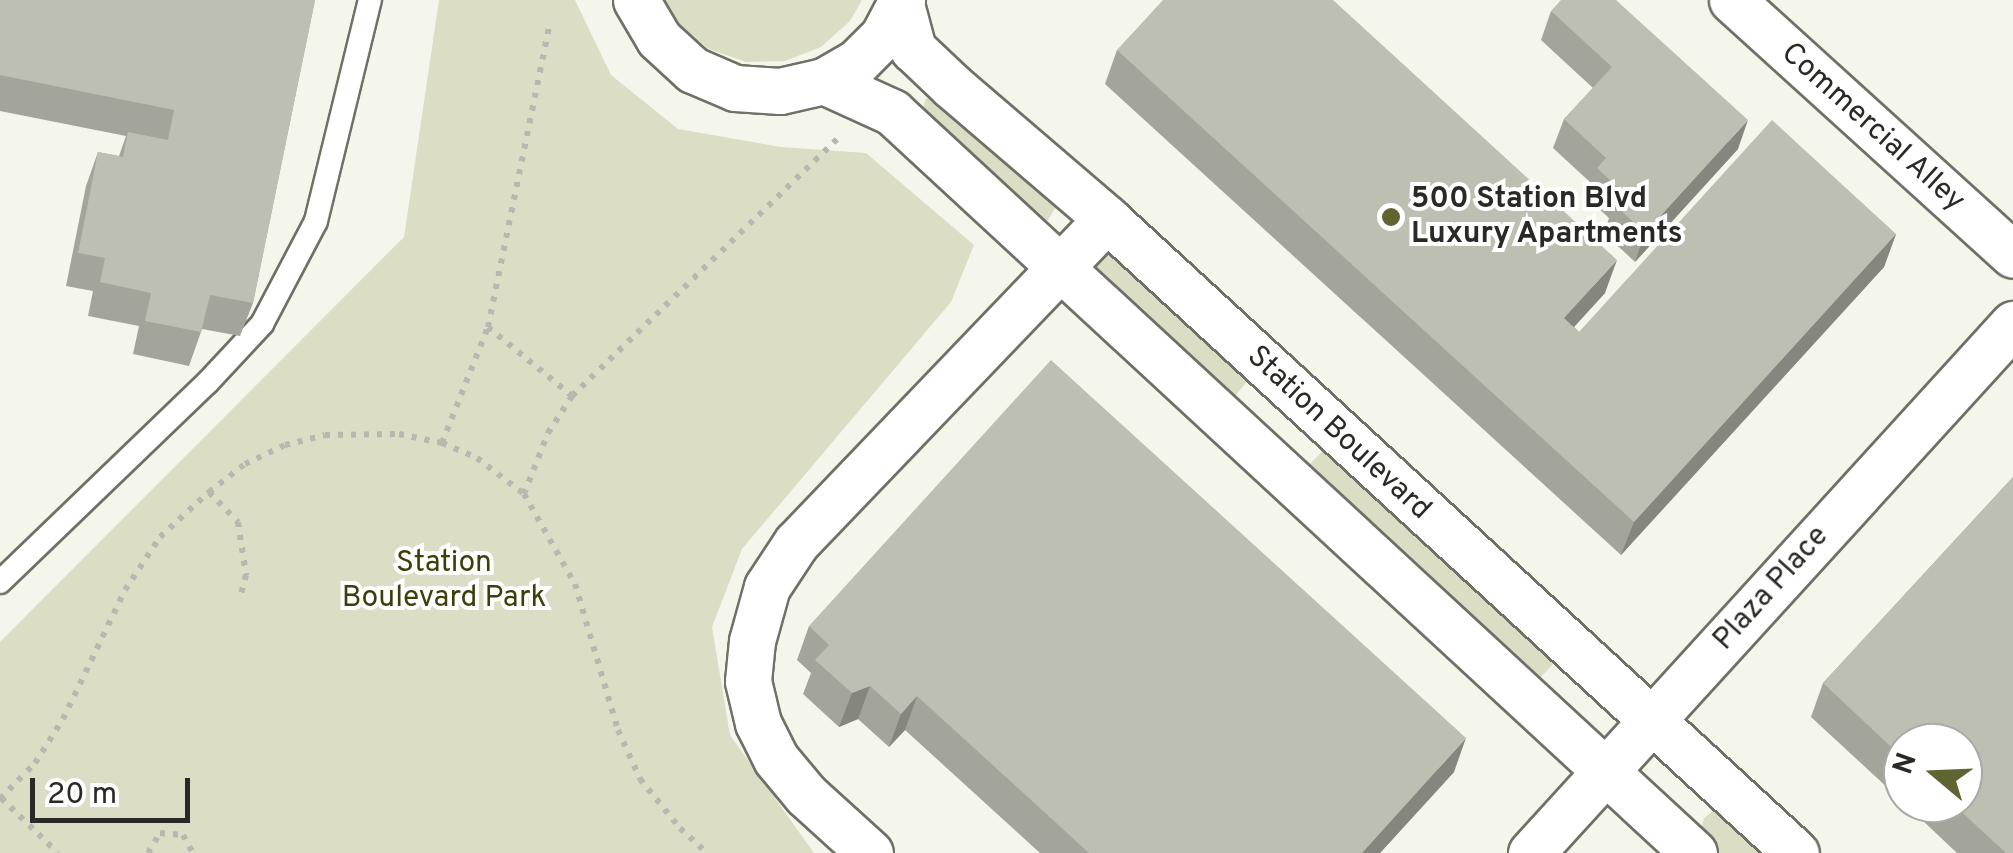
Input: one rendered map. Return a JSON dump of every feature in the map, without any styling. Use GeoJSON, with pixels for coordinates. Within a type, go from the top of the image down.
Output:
{"type":"FeatureCollection","features":[{"type":"Feature","properties":{"kind":"street"},"geometry":{"type":"LineString","coordinates":[[636,0],[659,39],[693,70],[734,88],[780,92],[824,81],[857,62],[883,36],[902,2]]}},
{"type":"Feature","properties":{"kind":"street","name":"Commercial Alley"},"geometry":{"type":"LineString","coordinates":[[1732,0],[2013,255]]}},
{"type":"Feature","properties":{"kind":"street","name":"Station Boulevard"},"geometry":{"type":"LineString","coordinates":[[902,2],[913,49],[1107,220],[1796,853]]}},
{"type":"Feature","properties":{"kind":"street"},"geometry":{"type":"LineString","coordinates":[[824,81],[892,112],[1259,456],[1694,853]]}},
{"type":"Feature","properties":{"kind":"street"},"geometry":{"type":"LineString","coordinates":[[870,853],[806,795],[776,759],[758,724],[748,681],[752,641],[768,587],[796,544],[1107,220]]}},
{"type":"Feature","properties":{"kind":"street","name":"Plaza Place"},"geometry":{"type":"LineString","coordinates":[[1530,853],[2013,324]]}},
{"type":"Feature","properties":{"kind":"street"},"geometry":{"type":"LineString","coordinates":[[1259,456],[1308,406]]}},
{"type":"Feature","properties":{"kind":"lane"},"geometry":{"type":"LineString","coordinates":[[0,582],[208,384],[262,324],[316,220],[370,0]]}},
{"type":"Feature","properties":{"kind":"path"},"geometry":{"type":"LineString","coordinates":[[442,443],[488,328],[550,23]]}},
{"type":"Feature","properties":{"kind":"path"},"geometry":{"type":"LineString","coordinates":[[524,494],[548,432],[572,396],[838,139]]}},
{"type":"Feature","properties":{"kind":"path"},"geometry":{"type":"LineString","coordinates":[[488,328],[572,396]]}},
{"type":"Feature","properties":{"kind":"path"},"geometry":{"type":"LineString","coordinates":[[58,853],[0,798],[35,762],[62,720],[125,590],[160,537],[208,492],[246,464],[285,444],[325,435],[399,434],[442,443],[478,458],[524,494],[575,584],[618,730],[640,778],[680,828],[708,853]]}},
{"type":"Feature","properties":{"kind":"path"},"geometry":{"type":"LineString","coordinates":[[208,492],[238,522],[246,574],[240,597]]}},
{"type":"Feature","properties":{"kind":"path"},"geometry":{"type":"LineString","coordinates":[[148,853],[160,833],[182,834],[193,853]]}},
{"type":"Feature","properties":{"kind":"green space","name":"Station Boulevard Park"},"geometry":{"type":"Polygon","coordinates":[[[439,0],[575,0],[611,75],[678,129],[781,147],[866,153],[974,245],[951,302],[742,549],[712,627],[730,735],[814,853],[0,853],[0,642],[404,237],[439,0]]]}},
{"type":"Feature","properties":{"kind":"green space"},"geometry":{"type":"Polygon","coordinates":[[[664,0],[862,0],[850,21],[821,47],[785,61],[746,62],[709,49],[679,24],[664,0]]]}},
{"type":"Feature","properties":{"kind":"green space"},"geometry":{"type":"Polygon","coordinates":[[[936,93],[1053,195],[1055,208],[1048,220],[1037,222],[922,110],[926,99],[936,93]]]}},
{"type":"Feature","properties":{"kind":"green space"},"geometry":{"type":"Polygon","coordinates":[[[1118,254],[1252,376],[1228,404],[1092,268],[1105,255],[1118,254]]]}},
{"type":"Feature","properties":{"kind":"green space"},"geometry":{"type":"Polygon","coordinates":[[[1327,446],[1557,660],[1533,685],[1304,471],[1327,446]]]}},
{"type":"Feature","properties":{"kind":"green space"},"geometry":{"type":"Polygon","coordinates":[[[1713,811],[1727,813],[1770,853],[1718,853],[1701,830],[1704,818],[1713,811]]]}},
{"type":"Feature","properties":{"kind":"building"},"geometry":{"type":"Polygon","coordinates":[[[0,0],[315,0],[253,303],[210,295],[201,332],[145,321],[151,293],[100,282],[105,258],[78,253],[98,152],[123,157],[128,132],[168,140],[174,110],[0,75],[0,0]]]}},
{"type":"Feature","properties":{"kind":"building"},"geometry":{"type":"Polygon","coordinates":[[[1163,0],[1333,0],[1617,260],[1564,318],[1579,332],[1772,120],[1896,234],[1634,522],[1117,50],[1163,0]]]}},
{"type":"Feature","properties":{"kind":"building"},"geometry":{"type":"Polygon","coordinates":[[[1561,0],[1616,0],[1748,120],[1645,233],[1614,204],[1624,193],[1597,168],[1606,158],[1564,119],[1612,67],[1551,11],[1561,0]]]}},
{"type":"Feature","properties":{"kind":"building"},"geometry":{"type":"Polygon","coordinates":[[[1051,360],[1466,738],[1362,853],[1089,853],[917,696],[901,714],[870,686],[852,693],[815,660],[829,645],[809,626],[1051,360]]]}},
{"type":"Feature","properties":{"kind":"building"},"geometry":{"type":"Polygon","coordinates":[[[2013,477],[2013,853],[2006,853],[1974,823],[1983,823],[1983,723],[1883,723],[1883,739],[1823,683],[2013,477]]]}},
{"type":"Feature","properties":{"kind":"place","name":"500 Station Blvd Luxury Apartments"},"geometry":{"type":"Point","coordinates":[1391,217]}}]}
